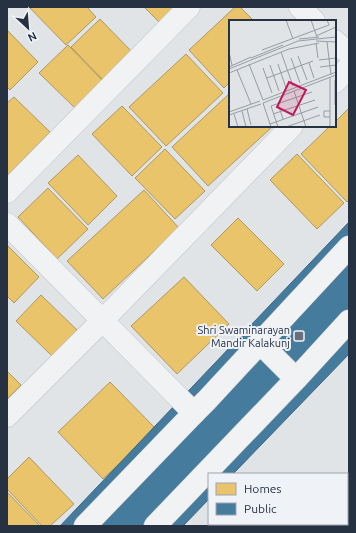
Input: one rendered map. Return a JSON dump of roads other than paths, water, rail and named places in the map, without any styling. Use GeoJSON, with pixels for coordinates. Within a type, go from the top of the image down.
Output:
{"type":"FeatureCollection","features":[{"type":"Feature","properties":{"kind":"street"},"geometry":{"type":"LineString","coordinates":[[7,192],[189,7]]}},
{"type":"Feature","properties":{"kind":"street"},"geometry":{"type":"LineString","coordinates":[[300,7],[313,20]]}},
{"type":"Feature","properties":{"kind":"street"},"geometry":{"type":"LineString","coordinates":[[336,42],[349,54]]}},
{"type":"Feature","properties":{"kind":"street"},"geometry":{"type":"LineString","coordinates":[[336,81],[349,67]]}},
{"type":"Feature","properties":{"kind":"street"},"geometry":{"type":"LineString","coordinates":[[7,416],[291,127]]}},
{"type":"Feature","properties":{"kind":"street"},"geometry":{"type":"LineString","coordinates":[[7,224],[194,413]]}},
{"type":"Feature","properties":{"kind":"street"},"geometry":{"type":"LineString","coordinates":[[84,526],[207,400],[349,247]]}},
{"type":"Feature","properties":{"kind":"street"},"geometry":{"type":"LineString","coordinates":[[155,526],[296,379],[349,320]]}},
{"type":"Feature","properties":{"kind":"street"},"geometry":{"type":"LineString","coordinates":[[260,342],[296,379]]}},
{"type":"Feature","properties":{"kind":"place","name":"Shri Swaminarayan Mandir Kalakunj"},"geometry":{"type":"Point","coordinates":[299,336]}}]}
